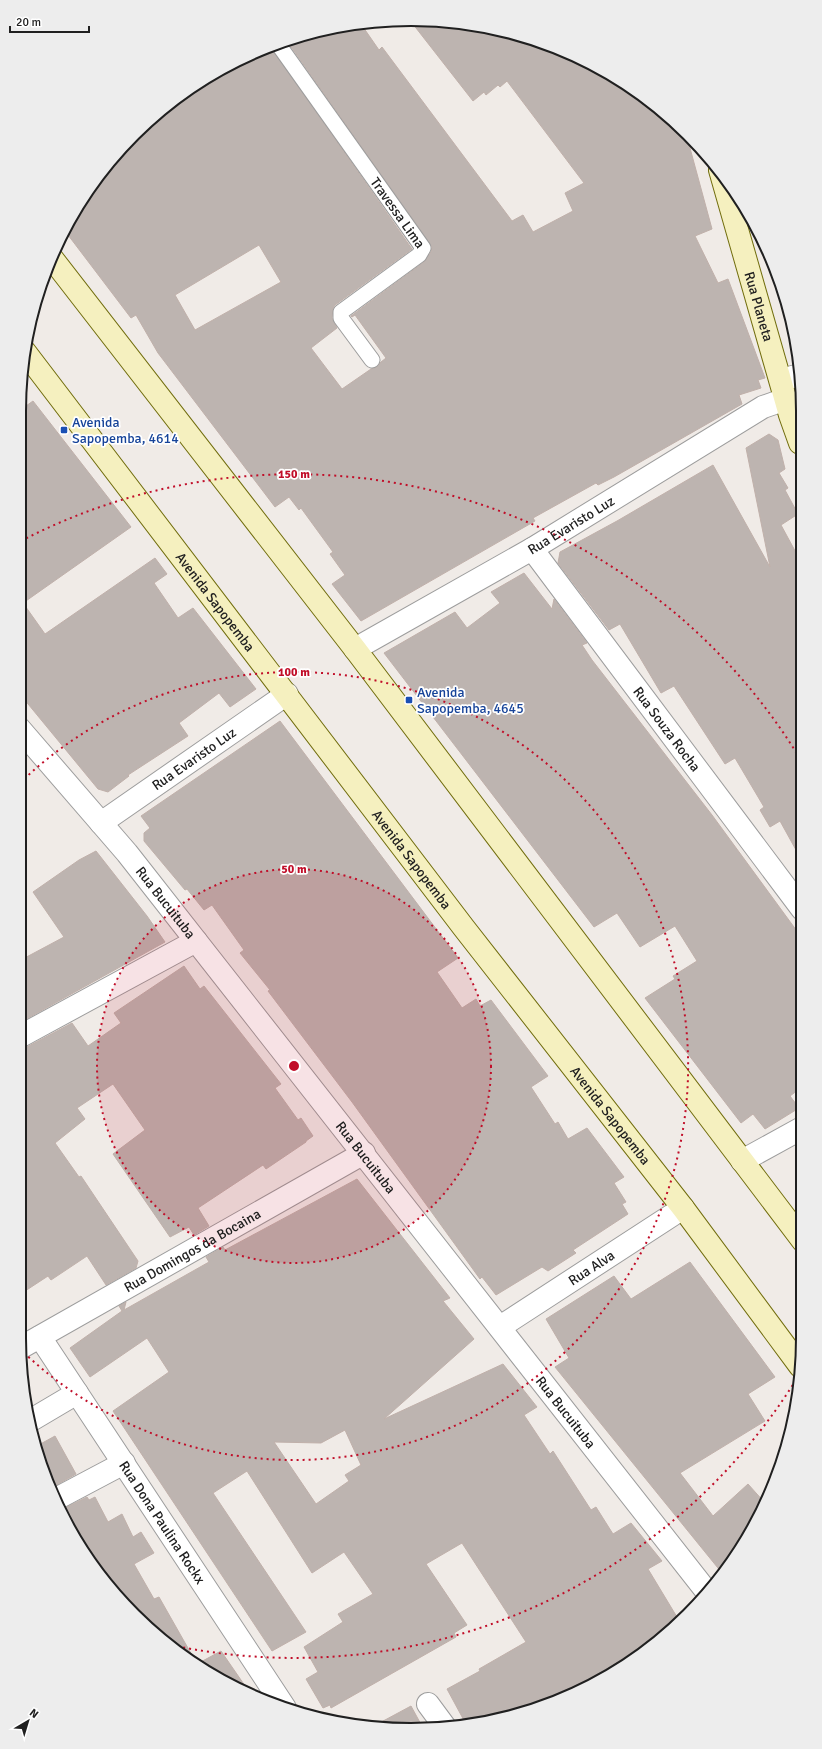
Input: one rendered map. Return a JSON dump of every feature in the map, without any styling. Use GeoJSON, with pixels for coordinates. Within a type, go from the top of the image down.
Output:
{"type":"FeatureCollection","features":[{"type":"Feature","properties":{"kind":"main road","name":"Rua Planeta"},"geometry":{"type":"LineString","coordinates":[[727,192],[789,385],[796,422]]}},
{"type":"Feature","properties":{"kind":"main road"},"geometry":{"type":"LineString","coordinates":[[56,263],[355,649],[796,1233]]}},
{"type":"Feature","properties":{"kind":"main road","name":"Avenida Sapopemba"},"geometry":{"type":"LineString","coordinates":[[30,358],[464,928],[683,1208],[795,1359]]}},
{"type":"Feature","properties":{"kind":"street","name":"Rua Evaristo Luz"},"geometry":{"type":"LineString","coordinates":[[355,649],[532,549],[763,407],[789,385]]}},
{"type":"Feature","properties":{"kind":"street","name":"Rua Souza Rocha"},"geometry":{"type":"LineString","coordinates":[[532,549],[796,901]]}},
{"type":"Feature","properties":{"kind":"street","name":"Rua Evaristo Luz"},"geometry":{"type":"LineString","coordinates":[[101,823],[287,694]]}},
{"type":"Feature","properties":{"kind":"street","name":"Rua Bucuituba"},"geometry":{"type":"LineString","coordinates":[[26,736],[101,823],[196,941],[364,1153],[704,1588]]}},
{"type":"Feature","properties":{"kind":"street"},"geometry":{"type":"LineString","coordinates":[[26,1033],[196,941]]}},
{"type":"Feature","properties":{"kind":"street"},"geometry":{"type":"LineString","coordinates":[[742,1161],[796,1131]]}},
{"type":"Feature","properties":{"kind":"street","name":"Rua Domingos da Bocaina"},"geometry":{"type":"LineString","coordinates":[[26,1345],[364,1153]]}},
{"type":"Feature","properties":{"kind":"street","name":"Rua Alva"},"geometry":{"type":"LineString","coordinates":[[500,1327],[683,1208]]}},
{"type":"Feature","properties":{"kind":"street","name":"Rua Dona Paulina Rockx"},"geometry":{"type":"LineString","coordinates":[[40,1337],[280,1700]]}},
{"type":"Feature","properties":{"kind":"street"},"geometry":{"type":"LineString","coordinates":[[34,1418],[77,1392]]}},
{"type":"Feature","properties":{"kind":"street"},"geometry":{"type":"LineString","coordinates":[[61,1497],[124,1463]]}},
{"type":"Feature","properties":{"kind":"street"},"geometry":{"type":"LineString","coordinates":[[428,1704],[441,1722]]}},
{"type":"Feature","properties":{"kind":"lane","name":"Travessa Lima"},"geometry":{"type":"LineString","coordinates":[[281,48],[423,248],[419,255],[341,312],[342,318],[372,360]]}},
{"type":"Feature","properties":{"kind":"building"},"geometry":{"type":"Polygon","coordinates":[[[415,26],[461,29],[486,33],[535,46],[558,55],[604,78],[625,91],[665,122],[683,139],[689,146],[712,229],[695,236],[718,283],[728,279],[765,378],[758,380],[761,388],[739,395],[742,404],[614,477],[598,485],[596,483],[533,518],[535,521],[361,621],[332,584],[345,575],[330,554],[333,552],[301,508],[299,510],[289,497],[275,507],[158,353],[136,315],[131,318],[69,236],[91,197],[106,177],[122,157],[157,122],[197,91],[241,66],[274,51],[412,249],[335,305],[333,308],[332,318],[337,328],[311,348],[342,389],[371,369],[377,367],[386,358],[355,315],[352,317],[351,316],[424,262],[431,252],[432,247],[290,45],[336,33],[364,29],[379,50],[382,47],[512,221],[523,215],[533,232],[573,211],[565,193],[584,183],[507,81],[500,87],[498,85],[486,95],[484,92],[473,101],[415,26]],[[259,245],[175,295],[195,330],[281,282],[259,245]]]}},
{"type":"Feature","properties":{"kind":"building"},"geometry":{"type":"Polygon","coordinates":[[[33,401],[131,527],[26,601],[26,411],[26,406],[33,401]]]}},
{"type":"Feature","properties":{"kind":"building"},"geometry":{"type":"Polygon","coordinates":[[[769,434],[778,440],[785,469],[779,473],[788,488],[785,490],[796,510],[796,515],[781,525],[796,553],[796,850],[780,821],[770,827],[760,810],[764,807],[735,758],[725,764],[674,686],[661,693],[620,624],[609,630],[558,563],[560,552],[617,521],[713,465],[770,567],[746,448],[769,434]]]}},
{"type":"Feature","properties":{"kind":"building"},"geometry":{"type":"Polygon","coordinates":[[[155,558],[167,574],[154,583],[178,618],[193,608],[256,689],[230,707],[219,693],[179,723],[188,736],[128,775],[129,776],[108,792],[98,789],[26,702],[26,607],[45,634],[155,558]]]}},
{"type":"Feature","properties":{"kind":"building"},"geometry":{"type":"Polygon","coordinates":[[[524,573],[552,609],[554,599],[587,643],[582,645],[592,660],[712,815],[796,930],[796,1092],[790,1096],[796,1104],[796,1110],[765,1129],[753,1114],[741,1123],[645,998],[675,979],[673,976],[697,961],[675,926],[640,947],[617,913],[594,927],[384,653],[455,612],[467,628],[500,603],[491,592],[524,573]]]}},
{"type":"Feature","properties":{"kind":"building"},"geometry":{"type":"Polygon","coordinates":[[[280,721],[458,958],[437,972],[462,1008],[476,999],[480,1006],[491,1000],[548,1076],[531,1087],[555,1124],[558,1122],[568,1139],[587,1128],[624,1177],[614,1183],[626,1202],[622,1204],[628,1214],[573,1250],[576,1253],[548,1271],[542,1267],[496,1295],[482,1277],[480,1279],[352,1102],[268,991],[270,990],[240,953],[244,950],[212,905],[204,910],[187,889],[185,890],[144,841],[144,833],[150,828],[141,816],[280,721]]]}},
{"type":"Feature","properties":{"kind":"building"},"geometry":{"type":"Polygon","coordinates":[[[96,851],[147,916],[165,942],[26,1019],[26,957],[64,937],[33,892],[79,860],[96,851]]]}},
{"type":"Feature","properties":{"kind":"building"},"geometry":{"type":"Polygon","coordinates":[[[184,966],[200,989],[204,986],[281,1084],[275,1088],[298,1120],[301,1118],[313,1136],[266,1169],[263,1165],[198,1208],[209,1226],[194,1235],[189,1227],[170,1237],[113,1154],[145,1130],[113,1084],[77,1108],[85,1119],[55,1143],[79,1177],[81,1176],[138,1261],[136,1268],[106,1285],[87,1256],[51,1280],[48,1276],[26,1290],[26,1047],[72,1023],[88,1046],[121,1023],[114,1013],[184,966]]]}},
{"type":"Feature","properties":{"kind":"building"},"geometry":{"type":"Polygon","coordinates":[[[357,1179],[450,1298],[443,1301],[474,1339],[384,1419],[503,1364],[537,1407],[524,1415],[550,1454],[553,1451],[591,1510],[596,1507],[613,1534],[631,1523],[662,1561],[648,1569],[676,1616],[625,1658],[581,1683],[535,1703],[486,1716],[464,1720],[447,1689],[480,1671],[479,1669],[526,1642],[462,1543],[426,1564],[467,1625],[454,1633],[456,1637],[331,1708],[330,1705],[323,1708],[306,1679],[318,1672],[304,1647],[343,1622],[338,1614],[373,1594],[344,1552],[312,1573],[247,1471],[213,1493],[306,1632],[272,1651],[113,1411],[169,1372],[147,1338],[90,1377],[70,1348],[122,1311],[119,1306],[126,1302],[124,1310],[209,1262],[206,1257],[223,1247],[225,1250],[357,1179]],[[345,1430],[321,1443],[274,1442],[316,1504],[349,1481],[345,1475],[361,1465],[345,1430]]]}},
{"type":"Feature","properties":{"kind":"building"},"geometry":{"type":"Polygon","coordinates":[[[690,1262],[775,1377],[748,1394],[765,1421],[680,1473],[713,1516],[748,1484],[761,1498],[731,1552],[718,1569],[555,1367],[569,1358],[546,1319],[614,1276],[631,1299],[690,1262]]]}},
{"type":"Feature","properties":{"kind":"building"},"geometry":{"type":"Polygon","coordinates":[[[55,1436],[76,1474],[55,1486],[41,1444],[55,1436]]]}},
{"type":"Feature","properties":{"kind":"building"},"geometry":{"type":"Polygon","coordinates":[[[87,1497],[89,1500],[95,1497],[108,1522],[122,1514],[133,1537],[141,1532],[154,1553],[134,1564],[154,1599],[159,1597],[191,1654],[157,1627],[122,1592],[91,1552],[66,1508],[87,1497]]]}},
{"type":"Feature","properties":{"kind":"building"},"geometry":{"type":"Polygon","coordinates":[[[221,1651],[244,1684],[202,1661],[221,1651]]]}},
{"type":"Feature","properties":{"kind":"building"},"geometry":{"type":"Polygon","coordinates":[[[411,1706],[420,1723],[411,1723],[382,1722],[411,1706]]]}},
{"type":"Feature","properties":{"kind":"place","name":"Avenida Sapopemba, 4614"},"geometry":{"type":"Point","coordinates":[64,430]}},
{"type":"Feature","properties":{"kind":"place","name":"Avenida Sapopemba, 4645"},"geometry":{"type":"Point","coordinates":[409,700]}}]}
